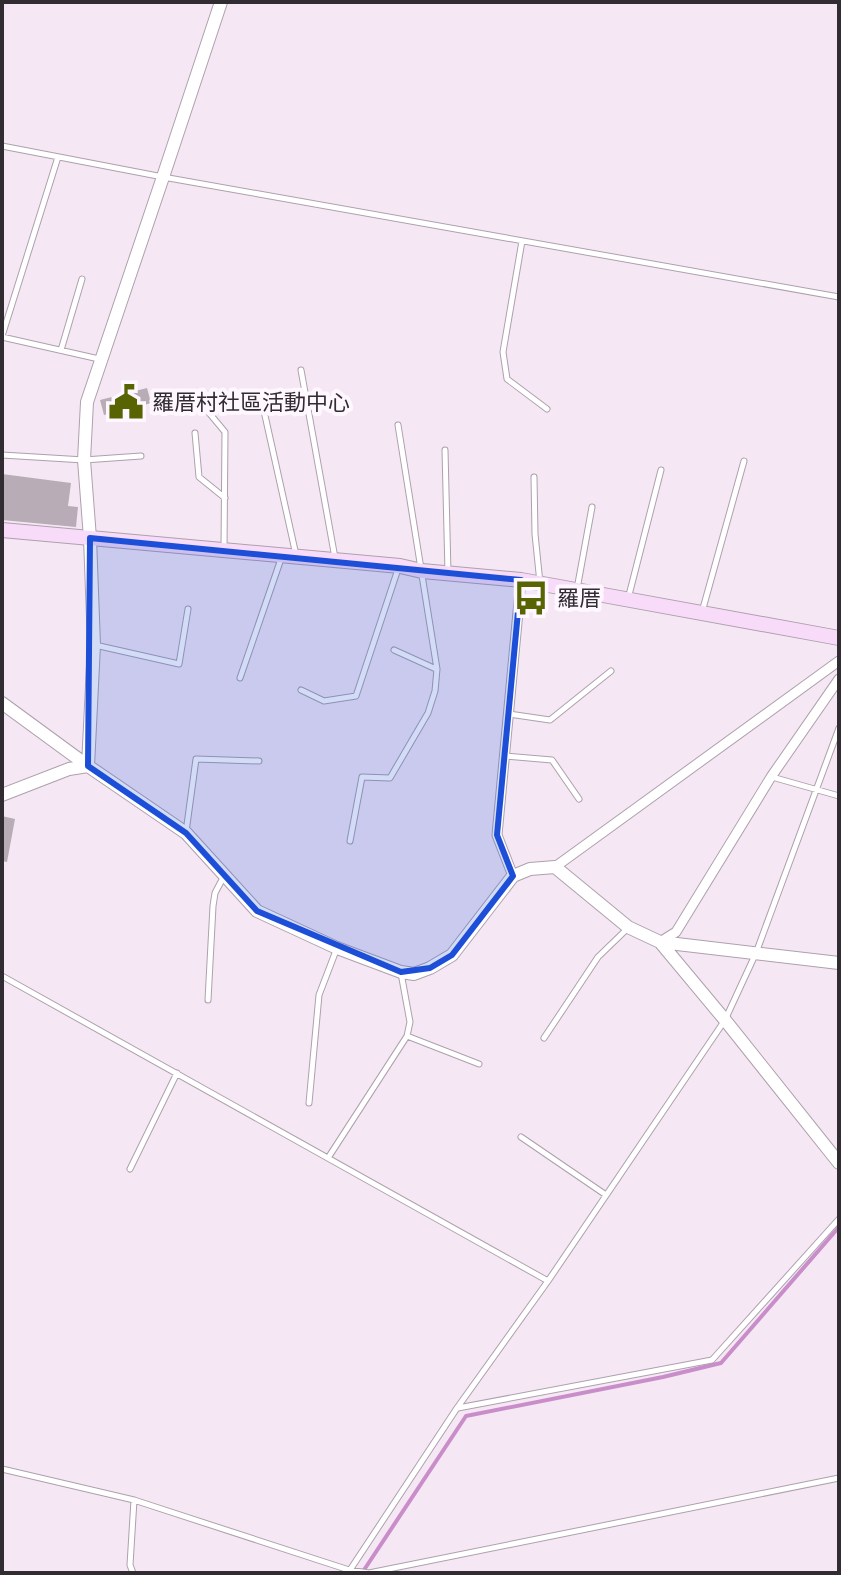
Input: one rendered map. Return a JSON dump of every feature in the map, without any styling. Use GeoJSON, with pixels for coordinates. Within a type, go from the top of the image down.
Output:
{"type":"FeatureCollection","features":[{"type":"Feature","properties":{"kind":"main road"},"geometry":{"type":"LineString","coordinates":[[2,530],[521,580],[839,638]]}},
{"type":"Feature","properties":{"kind":"street"},"geometry":{"type":"LineString","coordinates":[[88,766],[94,645],[84,460],[87,402],[221,2]]}},
{"type":"Feature","properties":{"kind":"street"},"geometry":{"type":"LineString","coordinates":[[513,876],[497,835],[521,580]]}},
{"type":"Feature","properties":{"kind":"street"},"geometry":{"type":"LineString","coordinates":[[2,703],[186,833],[257,911],[337,948],[414,974],[452,955],[513,876],[530,869],[555,867],[839,661]]}},
{"type":"Feature","properties":{"kind":"street"},"geometry":{"type":"LineString","coordinates":[[660,942],[676,932],[771,777],[839,679]]}},
{"type":"Feature","properties":{"kind":"street"},"geometry":{"type":"LineString","coordinates":[[2,795],[69,769],[88,766]]}},
{"type":"Feature","properties":{"kind":"street"},"geometry":{"type":"LineString","coordinates":[[555,867],[628,927],[660,942],[839,963]]}},
{"type":"Feature","properties":{"kind":"street"},"geometry":{"type":"LineString","coordinates":[[660,942],[839,1163]]}},
{"type":"Feature","properties":{"kind":"lane"},"geometry":{"type":"LineString","coordinates":[[2,146],[839,297]]}},
{"type":"Feature","properties":{"kind":"lane"},"geometry":{"type":"LineString","coordinates":[[58,157],[2,336],[101,359]]}},
{"type":"Feature","properties":{"kind":"lane"},"geometry":{"type":"LineString","coordinates":[[522,241],[503,352],[507,379],[547,409]]}},
{"type":"Feature","properties":{"kind":"lane"},"geometry":{"type":"LineString","coordinates":[[61,350],[82,279]]}},
{"type":"Feature","properties":{"kind":"lane"},"geometry":{"type":"LineString","coordinates":[[301,370],[335,560]]}},
{"type":"Feature","properties":{"kind":"lane"},"geometry":{"type":"LineString","coordinates":[[240,678],[289,556],[262,402]]}},
{"type":"Feature","properties":{"kind":"lane"},"geometry":{"type":"LineString","coordinates":[[205,408],[225,432],[224,550]]}},
{"type":"Feature","properties":{"kind":"lane"},"geometry":{"type":"LineString","coordinates":[[350,841],[362,777],[390,778],[428,713],[435,691],[437,669],[398,425]]}},
{"type":"Feature","properties":{"kind":"lane"},"geometry":{"type":"LineString","coordinates":[[195,433],[199,477],[225,498]]}},
{"type":"Feature","properties":{"kind":"lane"},"geometry":{"type":"LineString","coordinates":[[445,450],[448,574]]}},
{"type":"Feature","properties":{"kind":"lane"},"geometry":{"type":"LineString","coordinates":[[2,455],[84,460],[141,456]]}},
{"type":"Feature","properties":{"kind":"lane"},"geometry":{"type":"LineString","coordinates":[[701,613],[744,461]]}},
{"type":"Feature","properties":{"kind":"lane"},"geometry":{"type":"LineString","coordinates":[[628,600],[661,470]]}},
{"type":"Feature","properties":{"kind":"lane"},"geometry":{"type":"LineString","coordinates":[[534,477],[540,584]]}},
{"type":"Feature","properties":{"kind":"lane"},"geometry":{"type":"LineString","coordinates":[[576,590],[592,507]]}},
{"type":"Feature","properties":{"kind":"lane"},"geometry":{"type":"LineString","coordinates":[[301,690],[324,701],[356,696],[400,566]]}},
{"type":"Feature","properties":{"kind":"lane"},"geometry":{"type":"LineString","coordinates":[[94,645],[179,664],[188,609]]}},
{"type":"Feature","properties":{"kind":"lane"},"geometry":{"type":"LineString","coordinates":[[394,650],[437,669]]}},
{"type":"Feature","properties":{"kind":"lane"},"geometry":{"type":"LineString","coordinates":[[508,714],[550,720],[611,671]]}},
{"type":"Feature","properties":{"kind":"lane"},"geometry":{"type":"LineString","coordinates":[[349,1572],[457,1408],[548,1281],[725,1020],[756,953],[839,728]]}},
{"type":"Feature","properties":{"kind":"lane"},"geometry":{"type":"LineString","coordinates":[[504,756],[552,760],[579,799]]}},
{"type":"Feature","properties":{"kind":"lane"},"geometry":{"type":"LineString","coordinates":[[186,833],[196,759],[259,761]]}},
{"type":"Feature","properties":{"kind":"lane"},"geometry":{"type":"LineString","coordinates":[[771,777],[839,796]]}},
{"type":"Feature","properties":{"kind":"lane"},"geometry":{"type":"LineString","coordinates":[[208,1000],[213,906],[215,893],[224,876]]}},
{"type":"Feature","properties":{"kind":"lane"},"geometry":{"type":"LineString","coordinates":[[544,1038],[598,957],[628,927]]}},
{"type":"Feature","properties":{"kind":"lane"},"geometry":{"type":"LineString","coordinates":[[309,1103],[319,995],[337,948]]}},
{"type":"Feature","properties":{"kind":"lane"},"geometry":{"type":"LineString","coordinates":[[328,1158],[407,1036],[410,1022],[401,972]]}},
{"type":"Feature","properties":{"kind":"lane"},"geometry":{"type":"LineString","coordinates":[[2,976],[548,1281]]}},
{"type":"Feature","properties":{"kind":"lane"},"geometry":{"type":"LineString","coordinates":[[407,1036],[479,1064]]}},
{"type":"Feature","properties":{"kind":"lane"},"geometry":{"type":"LineString","coordinates":[[130,1169],[177,1073]]}},
{"type":"Feature","properties":{"kind":"lane"},"geometry":{"type":"LineString","coordinates":[[521,1137],[606,1195]]}},
{"type":"Feature","properties":{"kind":"lane"},"geometry":{"type":"LineString","coordinates":[[457,1408],[712,1360],[839,1219]]}},
{"type":"Feature","properties":{"kind":"lane"},"geometry":{"type":"LineString","coordinates":[[2,1469],[134,1500],[349,1572],[369,1573],[839,1478]]}},
{"type":"Feature","properties":{"kind":"lane"},"geometry":{"type":"LineString","coordinates":[[133,1573],[130,1565],[134,1500]]}},
{"type":"Feature","properties":{"kind":"highlighted area"},"geometry":{"type":"Polygon","coordinates":[[[90,538],[521,580],[497,835],[513,876],[452,955],[430,968],[401,972],[257,911],[186,833],[88,766],[90,538]]]}},
{"type":"Feature","properties":{"kind":"building","name":"羅厝村社區活動中心"},"geometry":{"type":"Polygon","coordinates":[[[147,388],[151,403],[134,408],[134,412],[104,415],[100,400],[147,388]]]}},
{"type":"Feature","properties":{"kind":"building"},"geometry":{"type":"Polygon","coordinates":[[[2,474],[71,483],[68,506],[78,507],[76,527],[2,520],[2,474]]]}},
{"type":"Feature","properties":{"kind":"building"},"geometry":{"type":"Polygon","coordinates":[[[2,816],[15,819],[7,862],[2,861],[2,816]]]}},
{"type":"Feature","properties":{"kind":"waterway"},"geometry":{"type":"LineString","coordinates":[[362,1573],[466,1416],[721,1363],[839,1227]]}},
{"type":"Feature","properties":{"kind":"place","name":"羅厝村社區活動中心"},"geometry":{"type":"Point","coordinates":[126,402]}},
{"type":"Feature","properties":{"kind":"place","name":"羅厝"},"geometry":{"type":"Point","coordinates":[531,598]}}]}
